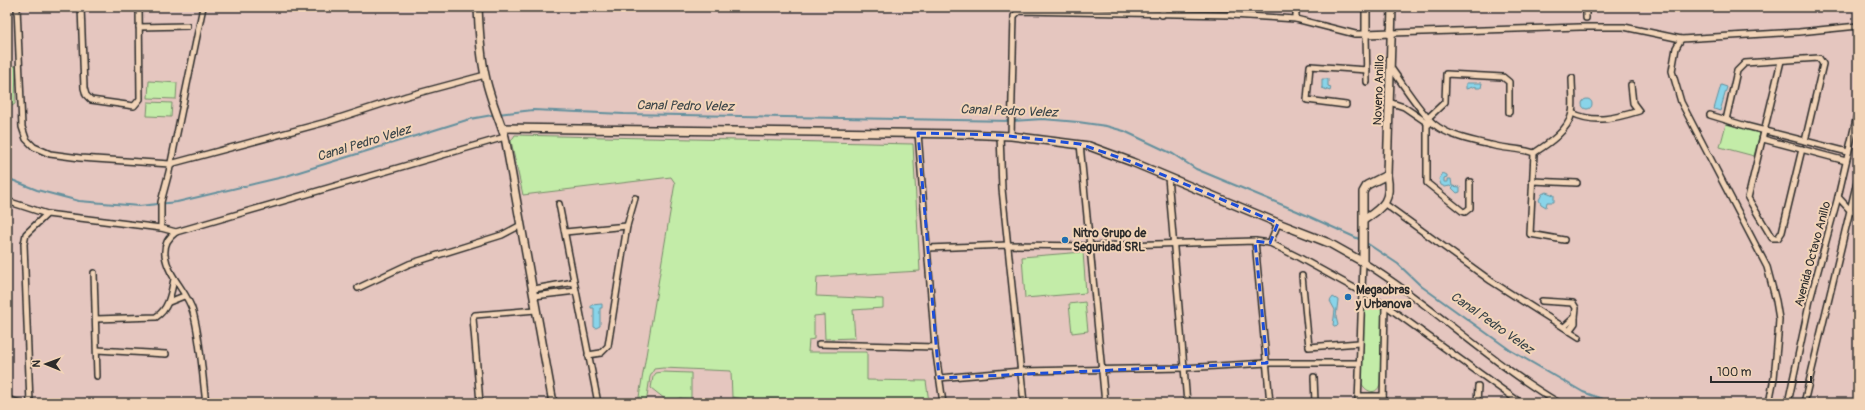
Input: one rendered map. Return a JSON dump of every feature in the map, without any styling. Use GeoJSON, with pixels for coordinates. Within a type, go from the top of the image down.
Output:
{"type":"FeatureCollection","features":[{"type":"Feature","properties":{"kind":"street"},"geometry":{"type":"LineString","coordinates":[[17,7],[22,127],[26,139],[34,147],[64,157],[170,164],[330,121],[407,96],[485,75]]}},
{"type":"Feature","properties":{"kind":"street"},"geometry":{"type":"LineString","coordinates":[[81,7],[84,88],[86,95],[92,100],[134,106],[138,104],[140,99],[139,7]]}},
{"type":"Feature","properties":{"kind":"street"},"geometry":{"type":"LineString","coordinates":[[161,228],[161,202],[203,7]]}},
{"type":"Feature","properties":{"kind":"street"},"geometry":{"type":"LineString","coordinates":[[478,7],[481,55],[492,103],[505,137],[553,403]]}},
{"type":"Feature","properties":{"kind":"street"},"geometry":{"type":"LineString","coordinates":[[1162,15],[1163,7]]}},
{"type":"Feature","properties":{"kind":"street"},"geometry":{"type":"LineString","coordinates":[[1233,7],[1233,15]]}},
{"type":"Feature","properties":{"kind":"street"},"geometry":{"type":"LineString","coordinates":[[1296,7],[1296,19]]}},
{"type":"Feature","properties":{"kind":"street"},"geometry":{"type":"LineString","coordinates":[[1366,7],[1367,82]]}},
{"type":"Feature","properties":{"kind":"street","name":"Noveno Anillo"},"geometry":{"type":"LineString","coordinates":[[1385,204],[1389,187],[1387,175],[1392,7]]}},
{"type":"Feature","properties":{"kind":"street"},"geometry":{"type":"LineString","coordinates":[[1586,7],[1586,18]]}},
{"type":"Feature","properties":{"kind":"street"},"geometry":{"type":"LineString","coordinates":[[1011,133],[1014,16],[1016,12],[1019,11],[1162,15],[1233,15],[1296,19],[1355,34],[1624,27],[1681,39],[1799,32],[1858,26]]}},
{"type":"Feature","properties":{"kind":"street"},"geometry":{"type":"LineString","coordinates":[[139,27],[187,26]]}},
{"type":"Feature","properties":{"kind":"street"},"geometry":{"type":"LineString","coordinates":[[1681,39],[1676,48],[1672,71],[1681,102],[1768,267],[1776,300],[1779,319],[1778,335],[1774,378],[1769,403]]}},
{"type":"Feature","properties":{"kind":"street"},"geometry":{"type":"LineString","coordinates":[[1726,120],[1737,71],[1741,65],[1745,63],[1819,58],[1823,64],[1805,141]]}},
{"type":"Feature","properties":{"kind":"street"},"geometry":{"type":"LineString","coordinates":[[1781,61],[1748,198],[1769,236],[1774,239],[1778,238],[1782,232],[1802,149]]}},
{"type":"Feature","properties":{"kind":"street"},"geometry":{"type":"LineString","coordinates":[[1346,105],[1307,100],[1310,66],[1367,70]]}},
{"type":"Feature","properties":{"kind":"street"},"geometry":{"type":"LineString","coordinates":[[1391,68],[1428,118],[1435,125],[1474,141],[1498,147],[1526,150],[1534,153]]}},
{"type":"Feature","properties":{"kind":"street"},"geometry":{"type":"LineString","coordinates":[[1428,118],[1444,102],[1446,74],[1503,77],[1507,79],[1509,82],[1509,112]]}},
{"type":"Feature","properties":{"kind":"street"},"geometry":{"type":"LineString","coordinates":[[1534,153],[1551,142],[1564,128],[1572,113],[1572,78]]}},
{"type":"Feature","properties":{"kind":"street"},"geometry":{"type":"LineString","coordinates":[[1572,113],[1582,118],[1604,120],[1617,118],[1639,111],[1633,103],[1631,85]]}},
{"type":"Feature","properties":{"kind":"street"},"geometry":{"type":"LineString","coordinates":[[1389,102],[1404,107],[1427,124],[1435,125]]}},
{"type":"Feature","properties":{"kind":"street","name":"Avenida Octavo Anillo"},"geometry":{"type":"LineString","coordinates":[[1788,403],[1810,300],[1838,197],[1858,111]]}},
{"type":"Feature","properties":{"kind":"street"},"geometry":{"type":"LineString","coordinates":[[1710,115],[1765,131],[1848,152]]}},
{"type":"Feature","properties":{"kind":"street"},"geometry":{"type":"LineString","coordinates":[[1427,124],[1427,183],[1465,212],[1470,208],[1470,182]]}},
{"type":"Feature","properties":{"kind":"street"},"geometry":{"type":"LineString","coordinates":[[502,128],[1000,135],[1011,133],[1080,144],[1132,162],[1329,243],[1387,277],[1504,366],[1559,403]]}},
{"type":"Feature","properties":{"kind":"street"},"geometry":{"type":"LineString","coordinates":[[918,133],[935,347],[944,403]]}},
{"type":"Feature","properties":{"kind":"street"},"geometry":{"type":"LineString","coordinates":[[1000,135],[1002,189],[1024,403]]}},
{"type":"Feature","properties":{"kind":"street"},"geometry":{"type":"LineString","coordinates":[[206,403],[193,311],[174,279],[166,256],[165,246],[168,238],[176,232],[505,137]]}},
{"type":"Feature","properties":{"kind":"street"},"geometry":{"type":"LineString","coordinates":[[1763,139],[1846,161]]}},
{"type":"Feature","properties":{"kind":"street"},"geometry":{"type":"LineString","coordinates":[[1080,144],[1105,403]]}},
{"type":"Feature","properties":{"kind":"street"},"geometry":{"type":"LineString","coordinates":[[1534,153],[1530,234],[1564,240]]}},
{"type":"Feature","properties":{"kind":"street"},"geometry":{"type":"LineString","coordinates":[[1358,403],[1364,220],[1362,197],[1364,188],[1367,185],[1387,175]]}},
{"type":"Feature","properties":{"kind":"street"},"geometry":{"type":"LineString","coordinates":[[1168,177],[1187,403]]}},
{"type":"Feature","properties":{"kind":"street","name":"Avenida Octavo Anillo"},"geometry":{"type":"LineString","coordinates":[[1804,403],[1849,209],[1858,177]]}},
{"type":"Feature","properties":{"kind":"street"},"geometry":{"type":"LineString","coordinates":[[1532,181],[1577,183]]}},
{"type":"Feature","properties":{"kind":"street"},"geometry":{"type":"LineString","coordinates":[[1838,197],[1849,209],[1858,214]]}},
{"type":"Feature","properties":{"kind":"street"},"geometry":{"type":"LineString","coordinates":[[588,355],[601,353],[608,346],[627,226],[635,198]]}},
{"type":"Feature","properties":{"kind":"street"},"geometry":{"type":"LineString","coordinates":[[7,201],[47,214],[161,228],[176,232]]}},
{"type":"Feature","properties":{"kind":"street"},"geometry":{"type":"LineString","coordinates":[[559,204],[598,403]]}},
{"type":"Feature","properties":{"kind":"street"},"geometry":{"type":"LineString","coordinates":[[1364,220],[1385,204],[1491,281],[1579,337]]}},
{"type":"Feature","properties":{"kind":"street"},"geometry":{"type":"LineString","coordinates":[[30,403],[24,244],[26,234],[47,214]]}},
{"type":"Feature","properties":{"kind":"street"},"geometry":{"type":"LineString","coordinates":[[1270,243],[1278,223]]}},
{"type":"Feature","properties":{"kind":"street"},"geometry":{"type":"LineString","coordinates":[[358,288],[409,264],[502,235],[522,225]]}},
{"type":"Feature","properties":{"kind":"street"},"geometry":{"type":"LineString","coordinates":[[565,232],[627,226]]}},
{"type":"Feature","properties":{"kind":"street"},"geometry":{"type":"LineString","coordinates":[[928,248],[1008,245],[1091,246],[1255,241],[1270,243],[1385,305],[1518,401]]}},
{"type":"Feature","properties":{"kind":"street"},"geometry":{"type":"LineString","coordinates":[[1255,241],[1270,403]]}},
{"type":"Feature","properties":{"kind":"street"},"geometry":{"type":"LineString","coordinates":[[94,273],[98,376]]}},
{"type":"Feature","properties":{"kind":"street"},"geometry":{"type":"LineString","coordinates":[[1302,276],[1308,347],[1359,343]]}},
{"type":"Feature","properties":{"kind":"street"},"geometry":{"type":"LineString","coordinates":[[96,319],[156,317],[164,313],[169,302],[174,279]]}},
{"type":"Feature","properties":{"kind":"street"},"geometry":{"type":"LineString","coordinates":[[534,292],[574,282]]}},
{"type":"Feature","properties":{"kind":"street"},"geometry":{"type":"LineString","coordinates":[[534,292],[576,291]]}},
{"type":"Feature","properties":{"kind":"street"},"geometry":{"type":"LineString","coordinates":[[169,302],[184,296]]}},
{"type":"Feature","properties":{"kind":"street"},"geometry":{"type":"LineString","coordinates":[[1542,301],[1573,303],[1576,308],[1575,323],[1569,331]]}},
{"type":"Feature","properties":{"kind":"street"},"geometry":{"type":"LineString","coordinates":[[1383,403],[1385,305]]}},
{"type":"Feature","properties":{"kind":"street"},"geometry":{"type":"LineString","coordinates":[[480,403],[473,318],[475,315],[536,310]]}},
{"type":"Feature","properties":{"kind":"street"},"geometry":{"type":"LineString","coordinates":[[1564,327],[1575,317]]}},
{"type":"Feature","properties":{"kind":"street"},"geometry":{"type":"LineString","coordinates":[[819,344],[935,347]]}},
{"type":"Feature","properties":{"kind":"street"},"geometry":{"type":"LineString","coordinates":[[97,350],[166,354]]}},
{"type":"Feature","properties":{"kind":"street"},"geometry":{"type":"LineString","coordinates":[[939,378],[1021,371],[1184,368],[1267,363],[1359,363]]}},
{"type":"Feature","properties":{"kind":"street"},"geometry":{"type":"LineString","coordinates":[[1314,377],[1315,403]]}},
{"type":"Feature","properties":{"kind":"street"},"geometry":{"type":"LineString","coordinates":[[1477,403],[1478,386]]}},
{"type":"Feature","properties":{"kind":"street"},"geometry":{"type":"LineString","coordinates":[[1358,396],[1383,396]]}},
{"type":"Feature","properties":{"kind":"street"},"geometry":{"type":"LineString","coordinates":[[7,399],[20,403]]}},
{"type":"Feature","properties":{"kind":"highlighted area"},"geometry":{"type":"Polygon","coordinates":[[[918,133],[1000,135],[1080,144],[1132,162],[1278,223],[1270,243],[1255,241],[1267,363],[939,378],[918,133]]]}},
{"type":"Feature","properties":{"kind":"green space"},"geometry":{"type":"Polygon","coordinates":[[[7,66],[16,66],[15,104],[7,109],[7,66]]]}},
{"type":"Feature","properties":{"kind":"green space"},"geometry":{"type":"Polygon","coordinates":[[[149,81],[177,83],[176,99],[148,98],[149,81]]]}},
{"type":"Feature","properties":{"kind":"green space"},"geometry":{"type":"Polygon","coordinates":[[[148,102],[172,103],[171,117],[147,116],[148,102]]]}},
{"type":"Feature","properties":{"kind":"green space"},"geometry":{"type":"Polygon","coordinates":[[[1726,124],[1760,133],[1754,156],[1720,147],[1726,124]]]}},
{"type":"Feature","properties":{"kind":"green space"},"geometry":{"type":"Polygon","coordinates":[[[515,135],[913,144],[920,271],[817,277],[816,296],[883,299],[883,308],[853,310],[855,338],[825,339],[824,315],[814,316],[814,339],[809,340],[808,352],[867,352],[867,380],[926,381],[929,402],[769,399],[768,403],[743,403],[743,399],[732,397],[731,371],[663,368],[654,369],[650,377],[646,403],[638,403],[675,183],[671,177],[523,195],[511,141],[515,135]]]}},
{"type":"Feature","properties":{"kind":"green space"},"geometry":{"type":"Polygon","coordinates":[[[1083,252],[1086,293],[1025,298],[1022,257],[1083,252]]]}},
{"type":"Feature","properties":{"kind":"green space"},"geometry":{"type":"Polygon","coordinates":[[[1085,302],[1088,331],[1072,333],[1069,304],[1085,302]]]}},
{"type":"Feature","properties":{"kind":"green space"},"geometry":{"type":"Polygon","coordinates":[[[1368,304],[1379,306],[1382,310],[1380,384],[1377,390],[1372,392],[1366,389],[1362,384],[1364,309],[1368,304]]]}},
{"type":"Feature","properties":{"kind":"green space"},"geometry":{"type":"Polygon","coordinates":[[[656,373],[691,373],[691,400],[680,398],[675,400],[674,403],[670,403],[651,388],[653,377],[656,373]]]}},
{"type":"Feature","properties":{"kind":"water"},"geometry":{"type":"Polygon","coordinates":[[[1322,79],[1328,79],[1328,86],[1331,87],[1330,91],[1322,88],[1322,79]]]}},
{"type":"Feature","properties":{"kind":"water"},"geometry":{"type":"Polygon","coordinates":[[[1466,83],[1482,83],[1481,88],[1476,88],[1476,86],[1466,89],[1466,83]]]}},
{"type":"Feature","properties":{"kind":"water"},"geometry":{"type":"Polygon","coordinates":[[[1721,85],[1727,87],[1720,111],[1714,109],[1721,85]]]}},
{"type":"Feature","properties":{"kind":"water"},"geometry":{"type":"Polygon","coordinates":[[[1585,99],[1589,99],[1591,100],[1591,108],[1585,109],[1582,106],[1582,102],[1585,99]]]}},
{"type":"Feature","properties":{"kind":"water"},"geometry":{"type":"Polygon","coordinates":[[[1443,173],[1447,175],[1447,177],[1444,178],[1444,182],[1448,182],[1448,179],[1451,179],[1452,186],[1460,187],[1460,192],[1457,193],[1450,186],[1445,187],[1441,185],[1439,179],[1443,173]]]}},
{"type":"Feature","properties":{"kind":"water"},"geometry":{"type":"Polygon","coordinates":[[[1546,192],[1554,195],[1554,202],[1547,202],[1546,207],[1541,204],[1539,200],[1542,194],[1546,192]]]}},
{"type":"Feature","properties":{"kind":"water"},"geometry":{"type":"Polygon","coordinates":[[[1333,297],[1338,300],[1336,317],[1338,325],[1336,327],[1333,325],[1335,310],[1330,301],[1333,297]]]}},
{"type":"Feature","properties":{"kind":"water"},"geometry":{"type":"Polygon","coordinates":[[[602,304],[602,308],[600,308],[600,326],[596,328],[594,327],[594,308],[591,308],[591,305],[602,304]]]}},
{"type":"Feature","properties":{"kind":"waterway","name":"Canal Pedro Velez"},"geometry":{"type":"LineString","coordinates":[[7,178],[37,190],[79,201],[139,206],[177,202],[283,177],[470,119],[533,110],[624,114],[1012,121],[1043,119],[1106,126],[1124,131],[1173,154],[1196,169],[1297,211],[1361,240]]}},
{"type":"Feature","properties":{"kind":"waterway","name":"Canal Pedro Velez"},"geometry":{"type":"LineString","coordinates":[[1365,242],[1398,264],[1421,286],[1510,350],[1583,392],[1613,403]]}},
{"type":"Feature","properties":{"kind":"place","name":"Nitro Grupo de Seguridad SRL"},"geometry":{"type":"Point","coordinates":[1065,240]}},
{"type":"Feature","properties":{"kind":"place","name":"Megaobras y Urbanova"},"geometry":{"type":"Point","coordinates":[1348,297]}}]}
